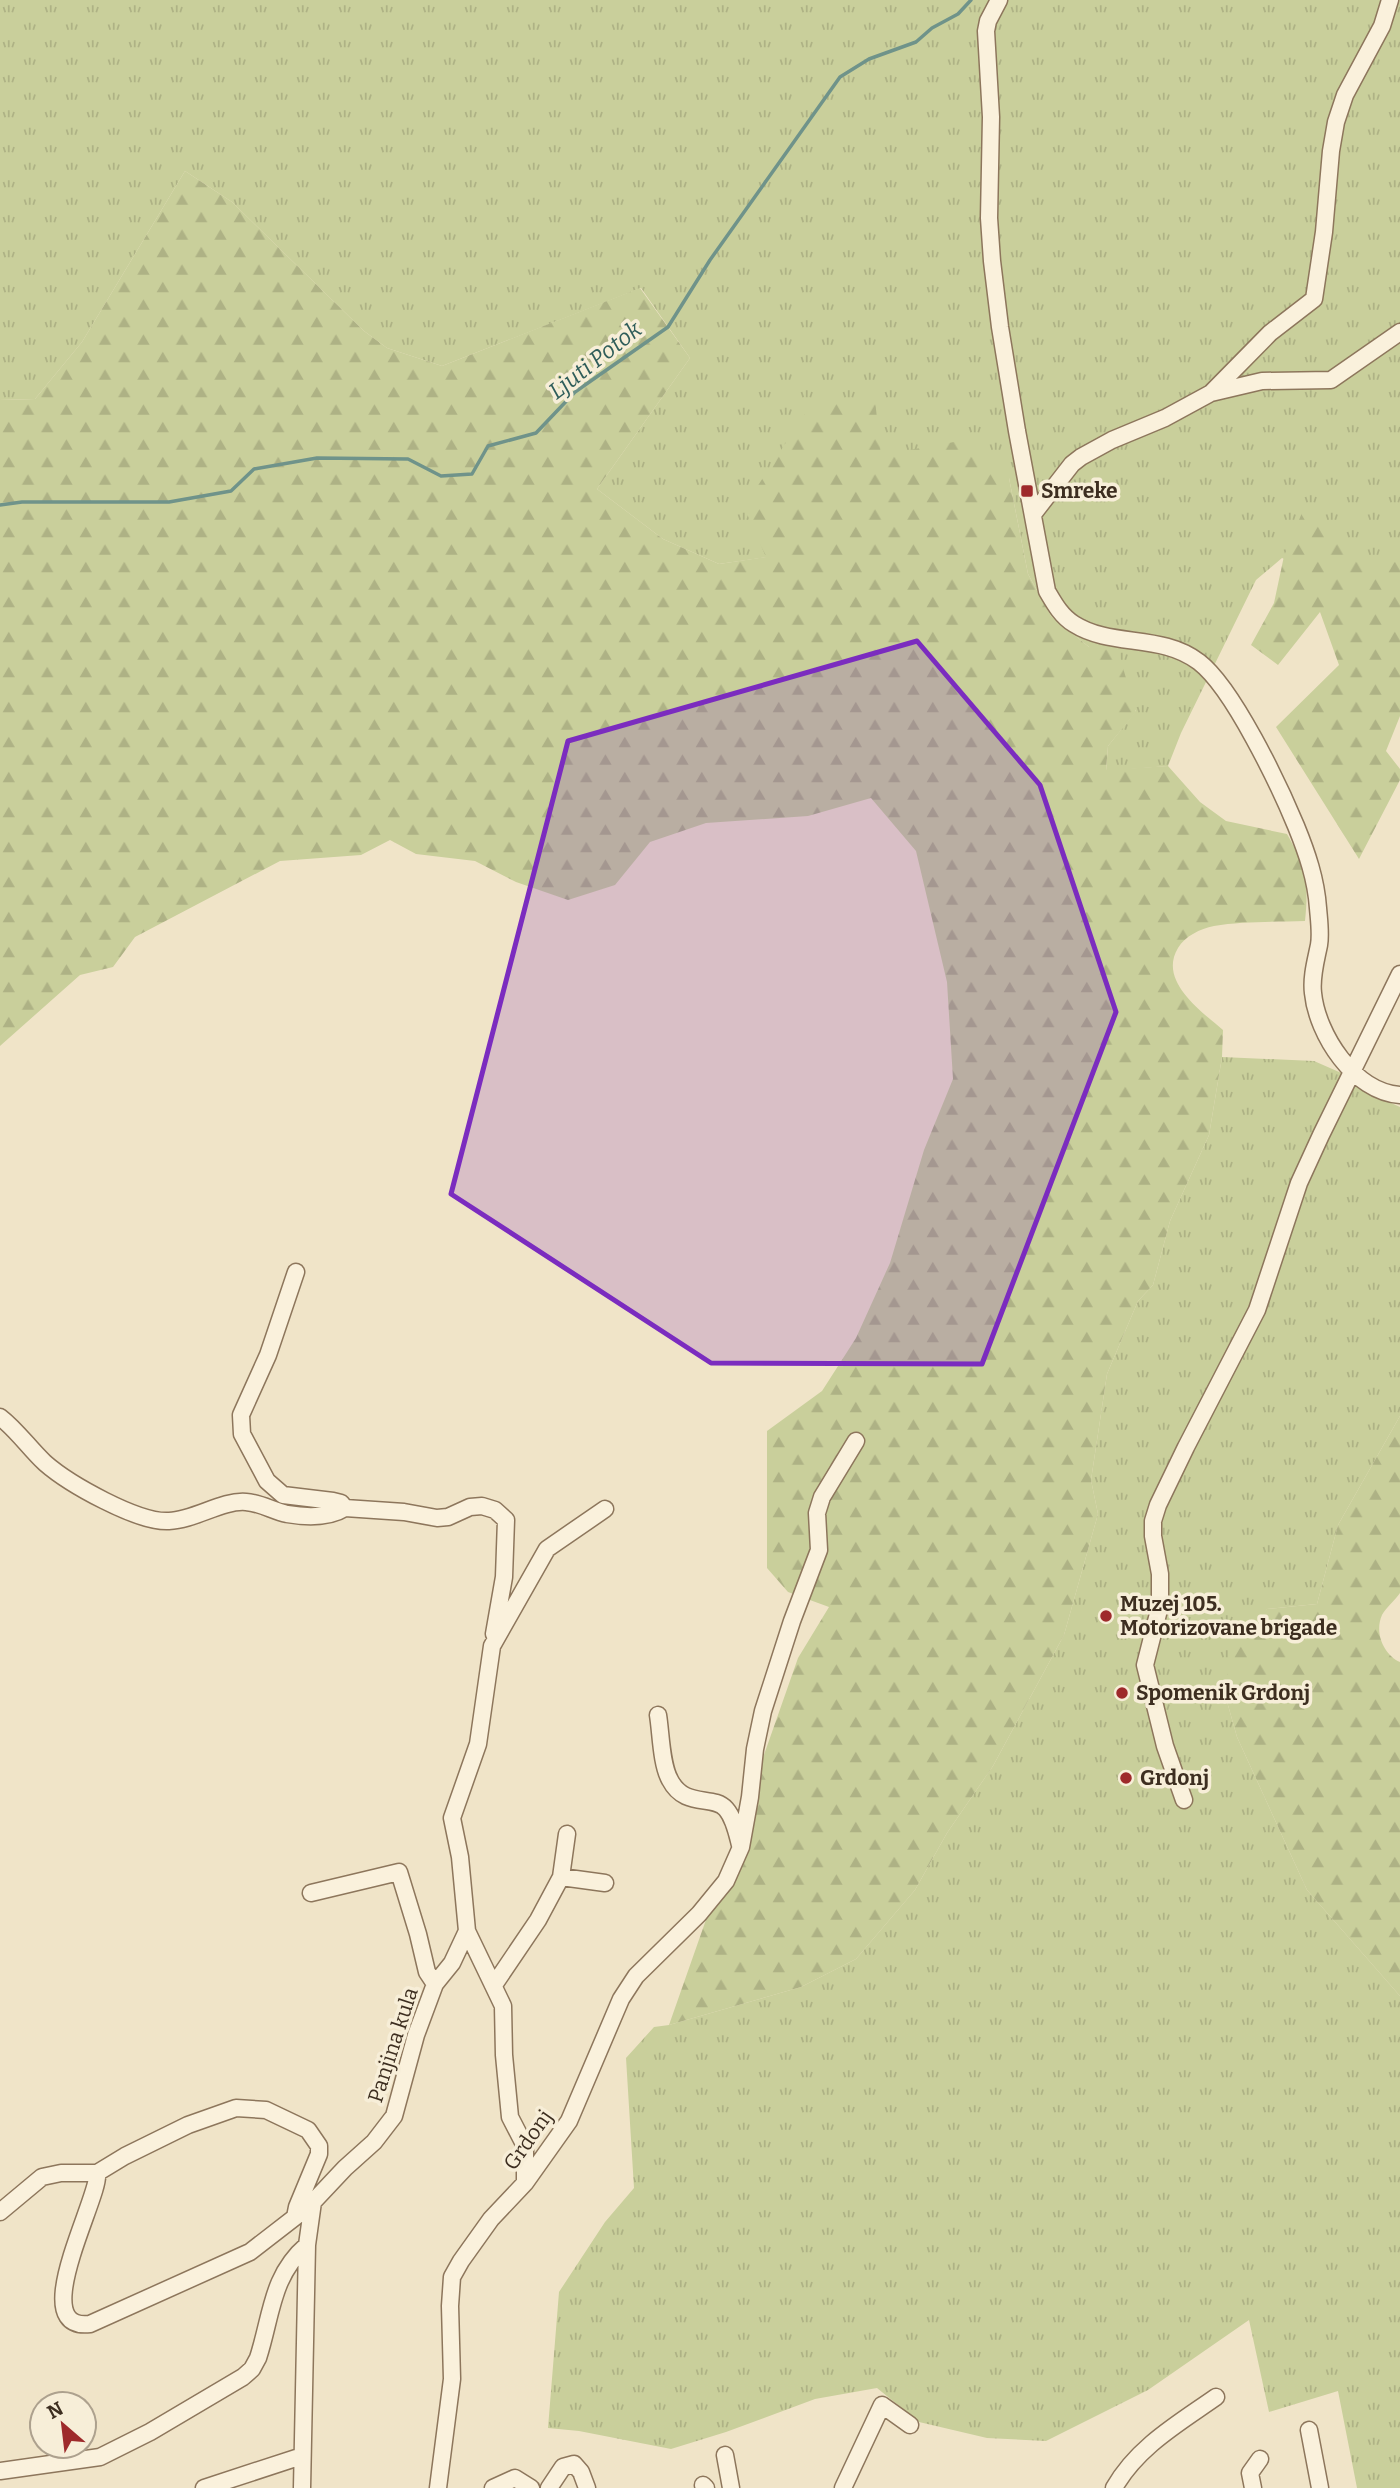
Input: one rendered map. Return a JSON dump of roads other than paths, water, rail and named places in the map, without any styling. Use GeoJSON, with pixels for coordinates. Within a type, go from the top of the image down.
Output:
{"type":"FeatureCollection","features":[{"type":"Feature","properties":{"kind":"street"},"geometry":{"type":"LineString","coordinates":[[999,0],[988,20],[986,31],[991,117],[989,218],[992,261],[1017,431],[1047,591],[1057,608],[1073,623],[1093,632],[1127,640],[1171,645],[1200,662],[1230,697],[1296,825],[1314,875],[1320,942],[1312,992],[1320,1023],[1336,1051],[1353,1072],[1371,1085],[1400,1095]]}},
{"type":"Feature","properties":{"kind":"street"},"geometry":{"type":"LineString","coordinates":[[1034,513],[1057,482],[1081,457],[1112,440],[1165,418],[1210,393],[1270,333],[1314,299],[1323,244],[1336,122],[1345,95],[1382,26],[1390,0]]}},
{"type":"Feature","properties":{"kind":"street"},"geometry":{"type":"LineString","coordinates":[[1210,393],[1262,381],[1331,380],[1400,332]]}},
{"type":"Feature","properties":{"kind":"street"},"geometry":{"type":"LineString","coordinates":[[1184,1800],[1165,1746],[1145,1665],[1160,1606],[1160,1574],[1153,1521],[1186,1447],[1256,1310],[1299,1183],[1400,974]]}},
{"type":"Feature","properties":{"kind":"street"},"geometry":{"type":"LineString","coordinates":[[296,1272],[268,1355],[241,1415],[242,1434],[267,1481],[283,1495],[333,1501],[341,1503],[345,1508]]}},
{"type":"Feature","properties":{"kind":"street"},"geometry":{"type":"LineString","coordinates":[[0,1418],[45,1463],[69,1481],[145,1518],[166,1521],[187,1519],[242,1501],[288,1514],[318,1516],[345,1508],[404,1512],[437,1518],[448,1517],[470,1507],[482,1506],[495,1510],[506,1520],[507,1548],[478,1744],[452,1818],[460,1857],[467,1931],[503,2006],[510,2117],[525,2147],[525,2183]]}},
{"type":"Feature","properties":{"kind":"street","name":"Grdonj"},"geometry":{"type":"LineString","coordinates":[[438,2488],[452,2379],[452,2277],[491,2219],[525,2183],[569,2121],[621,1999],[636,1976],[699,1914],[726,1881],[741,1847],[763,1712],[792,1621],[819,1550],[817,1513],[822,1497],[856,1441]]}},
{"type":"Feature","properties":{"kind":"street"},"geometry":{"type":"LineString","coordinates":[[492,1646],[547,1549],[605,1509]]}},
{"type":"Feature","properties":{"kind":"street"},"geometry":{"type":"LineString","coordinates":[[658,1715],[670,1781],[684,1795],[696,1801],[715,1802],[725,1807],[741,1847]]}},
{"type":"Feature","properties":{"kind":"street"},"geometry":{"type":"LineString","coordinates":[[494,1984],[538,1920],[561,1877],[568,1834]]}},
{"type":"Feature","properties":{"kind":"street"},"geometry":{"type":"LineString","coordinates":[[311,1893],[399,1872],[427,1972],[435,1984]]}},
{"type":"Feature","properties":{"kind":"street"},"geometry":{"type":"LineString","coordinates":[[561,1877],[605,1883]]}},
{"type":"Feature","properties":{"kind":"street","name":"Panjina kula"},"geometry":{"type":"LineString","coordinates":[[97,2173],[99,2180],[96,2191],[74,2245],[66,2283],[65,2309],[72,2321],[79,2326],[90,2324],[250,2252],[313,2202],[374,2142],[394,2116],[416,2035],[435,1984],[452,1963],[467,1931]]}},
{"type":"Feature","properties":{"kind":"street"},"geometry":{"type":"LineString","coordinates":[[0,2212],[42,2177],[97,2173],[188,2125],[236,2108],[266,2110],[308,2130],[319,2146],[319,2154],[295,2217]]}},
{"type":"Feature","properties":{"kind":"street"},"geometry":{"type":"LineString","coordinates":[[302,2488],[307,2245],[313,2202]]}},
{"type":"Feature","properties":{"kind":"street"},"geometry":{"type":"LineString","coordinates":[[0,2471],[100,2457],[150,2432],[243,2377],[252,2369],[258,2358],[279,2281],[293,2257],[307,2245]]}},
{"type":"Feature","properties":{"kind":"street"},"geometry":{"type":"LineString","coordinates":[[1114,2488],[1140,2454],[1164,2433],[1216,2397]]}},
{"type":"Feature","properties":{"kind":"street"},"geometry":{"type":"LineString","coordinates":[[843,2488],[882,2405],[910,2425]]}},
{"type":"Feature","properties":{"kind":"street"},"geometry":{"type":"LineString","coordinates":[[1309,2430],[1320,2488]]}},
{"type":"Feature","properties":{"kind":"street"},"geometry":{"type":"LineString","coordinates":[[725,2455],[731,2488]]}},
{"type":"Feature","properties":{"kind":"street"},"geometry":{"type":"LineString","coordinates":[[204,2488],[302,2456]]}},
{"type":"Feature","properties":{"kind":"street"},"geometry":{"type":"LineString","coordinates":[[1253,2488],[1250,2473],[1260,2459]]}},
{"type":"Feature","properties":{"kind":"street"},"geometry":{"type":"LineString","coordinates":[[549,2488],[563,2467],[574,2464],[581,2472],[587,2488]]}},
{"type":"Feature","properties":{"kind":"street"},"geometry":{"type":"LineString","coordinates":[[493,2488],[515,2477],[531,2488]]}},
{"type":"Feature","properties":{"kind":"waterway","name":"Ljuti Potok"},"geometry":{"type":"LineString","coordinates":[[0,505],[22,502],[169,502],[231,491],[254,469],[317,458],[408,459],[441,476],[472,474],[488,446],[536,433],[575,392],[668,327],[710,260],[840,77],[869,59],[916,42],[932,28],[958,14],[971,0]]}},
{"type":"Feature","properties":{"kind":"place","name":"Smreke"},"geometry":{"type":"Point","coordinates":[1027,491]}},
{"type":"Feature","properties":{"kind":"place","name":"Muzej 105. Motorizovane brigade"},"geometry":{"type":"Point","coordinates":[1106,1616]}},
{"type":"Feature","properties":{"kind":"place","name":"Spomenik Grdonj"},"geometry":{"type":"Point","coordinates":[1122,1693]}},
{"type":"Feature","properties":{"kind":"place","name":"Grdonj"},"geometry":{"type":"Point","coordinates":[1126,1778]}}]}
